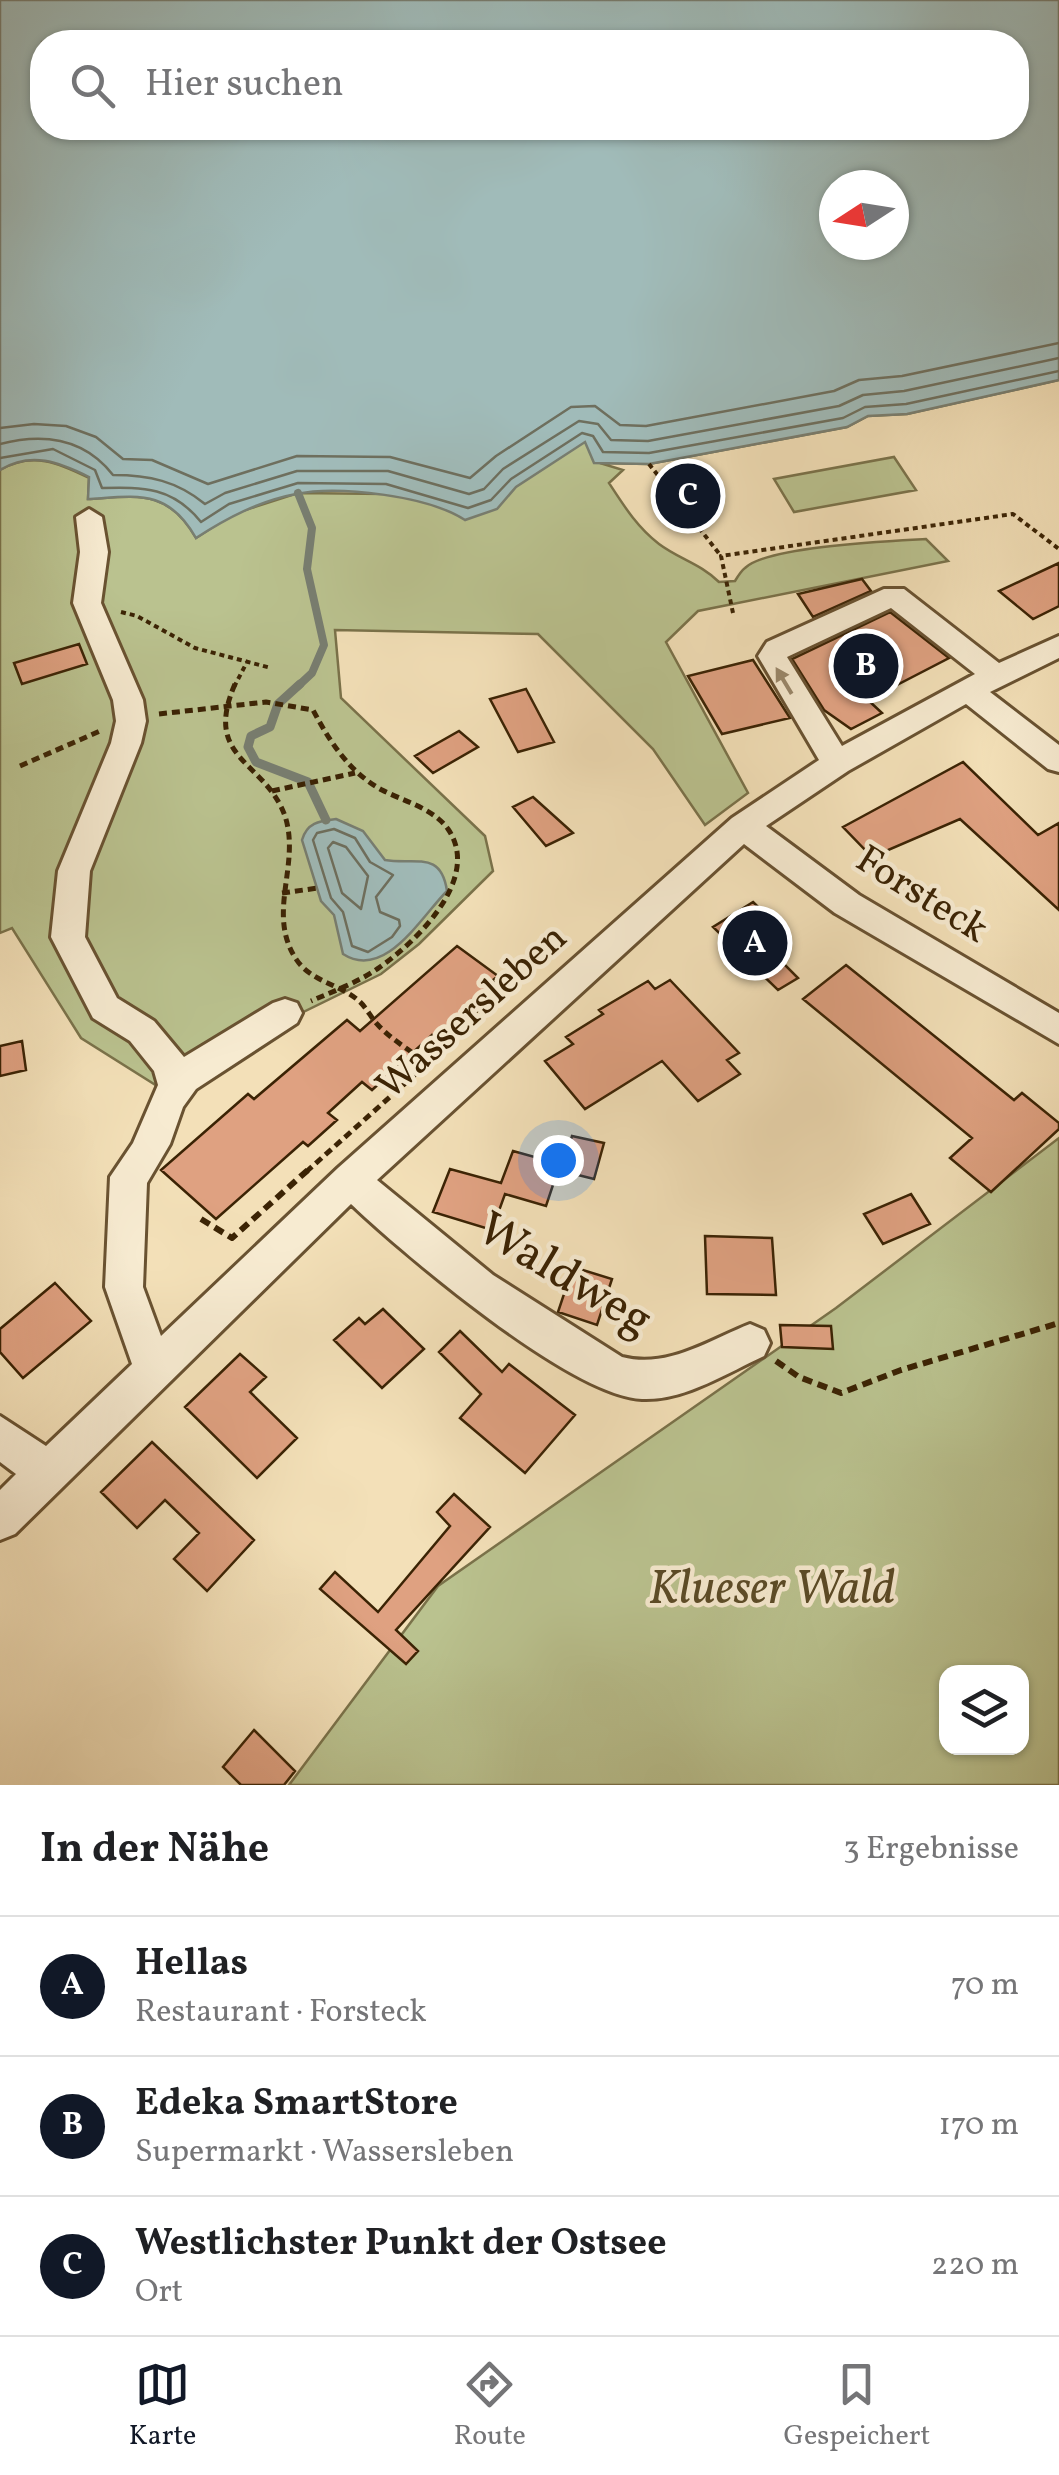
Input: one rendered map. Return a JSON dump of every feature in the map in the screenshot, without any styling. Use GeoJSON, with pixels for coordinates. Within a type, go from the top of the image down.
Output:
{"type":"FeatureCollection","features":[{"type":"Feature","properties":{"kind":"street"},"geometry":{"type":"LineString","coordinates":[[89,517],[94,552],[90,610],[128,700],[130,721],[126,743],[74,871],[68,937],[105,1008],[142,1032],[170,1064],[176,1086]]}},
{"type":"Feature","properties":{"kind":"street"},"geometry":{"type":"LineString","coordinates":[[837,763],[772,656],[777,649],[894,596],[1059,761]]}},
{"type":"Feature","properties":{"kind":"street","name":"Wassersleben"},"geometry":{"type":"LineString","coordinates":[[0,1519],[352,1180],[743,826],[837,763],[982,683],[1059,646]]}},
{"type":"Feature","properties":{"kind":"street","name":"Forsteck"},"geometry":{"type":"LineString","coordinates":[[743,826],[847,904],[1059,1030]]}},
{"type":"Feature","properties":{"kind":"street"},"geometry":{"type":"LineString","coordinates":[[154,1371],[141,1344],[124,1287],[129,1178],[149,1157],[176,1086],[285,1013]]}},
{"type":"Feature","properties":{"kind":"street","name":"Waldweg"},"geometry":{"type":"LineString","coordinates":[[352,1180],[425,1250],[509,1311],[613,1374],[643,1380],[682,1372],[750,1343]]}},
{"type":"Feature","properties":{"kind":"street"},"geometry":{"type":"LineString","coordinates":[[0,1436],[48,1473]]}},
{"type":"Feature","properties":{"kind":"path"},"geometry":{"type":"LineString","coordinates":[[649,464],[720,556],[732,613]]}},
{"type":"Feature","properties":{"kind":"path"},"geometry":{"type":"LineString","coordinates":[[720,556],[1013,514],[1059,549]]}},
{"type":"Feature","properties":{"kind":"path"},"geometry":{"type":"LineString","coordinates":[[90,610],[137,616],[194,648],[271,668]]}},
{"type":"Feature","properties":{"kind":"path"},"geometry":{"type":"LineString","coordinates":[[247,662],[228,704],[225,727],[230,746],[241,763],[272,791],[286,817],[291,870],[282,894],[280,918],[286,940],[299,964],[334,990],[358,999],[379,1026],[428,1063]]}},
{"type":"Feature","properties":{"kind":"path"},"geometry":{"type":"LineString","coordinates":[[20,766],[130,721],[228,704],[293,704],[314,710],[327,737],[355,772],[435,817],[457,846],[459,864],[455,882],[411,942],[376,969],[285,1013]]}},
{"type":"Feature","properties":{"kind":"path"},"geometry":{"type":"LineString","coordinates":[[272,791],[355,772]]}},
{"type":"Feature","properties":{"kind":"path"},"geometry":{"type":"LineString","coordinates":[[282,894],[318,888]]}},
{"type":"Feature","properties":{"kind":"path"},"geometry":{"type":"LineString","coordinates":[[200,1220],[232,1238],[524,977]]}},
{"type":"Feature","properties":{"kind":"path"},"geometry":{"type":"LineString","coordinates":[[750,1343],[798,1377],[841,1394],[901,1370],[1059,1323]]}},
{"type":"Feature","properties":{"kind":"green space"},"geometry":{"type":"Polygon","coordinates":[[[1059,380],[907,414],[868,416],[847,427],[649,464],[600,463],[623,470],[609,483],[644,531],[719,582],[735,581],[745,568],[778,554],[859,543],[926,539],[948,561],[698,611],[666,642],[748,793],[705,825],[653,749],[538,634],[335,630],[341,698],[485,836],[493,871],[419,944],[381,974],[291,1018],[173,1096],[81,1038],[12,928],[0,933],[0,470],[23,461],[56,464],[89,478],[88,499],[137,497],[163,503],[196,538],[233,514],[298,493],[385,494],[569,435],[1059,380]]]}},
{"type":"Feature","properties":{"kind":"green space"},"geometry":{"type":"Polygon","coordinates":[[[894,457],[916,490],[794,512],[774,479],[894,457]]]}},
{"type":"Feature","properties":{"kind":"green space","name":"Klueser Wald"},"geometry":{"type":"Polygon","coordinates":[[[1059,1138],[1059,1785],[289,1785],[438,1586],[836,1308],[1059,1138]]]}},
{"type":"Feature","properties":{"kind":"water"},"geometry":{"type":"Polygon","coordinates":[[[0,0],[1059,0],[1059,380],[907,414],[868,416],[847,427],[649,464],[594,463],[585,442],[516,487],[497,509],[465,520],[407,499],[359,492],[314,492],[256,506],[196,538],[163,503],[137,497],[88,499],[89,477],[45,461],[23,461],[0,470],[0,0]]]}},
{"type":"Feature","properties":{"kind":"water"},"geometry":{"type":"Polygon","coordinates":[[[336,819],[363,831],[385,860],[433,864],[444,878],[447,891],[414,929],[388,953],[373,959],[358,960],[343,954],[334,915],[321,901],[302,840],[311,826],[336,819]]]}},
{"type":"Feature","properties":{"kind":"building"},"geometry":{"type":"Polygon","coordinates":[[[1059,563],[1059,606],[1033,619],[999,591],[1059,563]]]}},
{"type":"Feature","properties":{"kind":"building"},"geometry":{"type":"Polygon","coordinates":[[[862,579],[871,591],[813,617],[798,594],[862,579]]]}},
{"type":"Feature","properties":{"kind":"building"},"geometry":{"type":"Polygon","coordinates":[[[890,612],[949,658],[868,700],[882,713],[851,729],[824,710],[792,659],[890,612]]]}},
{"type":"Feature","properties":{"kind":"building"},"geometry":{"type":"Polygon","coordinates":[[[79,644],[87,664],[22,684],[14,663],[79,644]]]}},
{"type":"Feature","properties":{"kind":"building"},"geometry":{"type":"Polygon","coordinates":[[[753,660],[790,718],[722,734],[688,676],[753,660]]]}},
{"type":"Feature","properties":{"kind":"building"},"geometry":{"type":"Polygon","coordinates":[[[526,689],[554,742],[518,752],[490,699],[526,689]]]}},
{"type":"Feature","properties":{"kind":"building"},"geometry":{"type":"Polygon","coordinates":[[[459,731],[478,747],[433,773],[415,756],[459,731]]]}},
{"type":"Feature","properties":{"kind":"building"},"geometry":{"type":"Polygon","coordinates":[[[963,762],[1038,835],[1059,823],[1059,910],[960,819],[872,857],[843,827],[963,762]]]}},
{"type":"Feature","properties":{"kind":"building"},"geometry":{"type":"Polygon","coordinates":[[[533,797],[573,833],[546,846],[513,807],[533,797]]]}},
{"type":"Feature","properties":{"kind":"building"},"geometry":{"type":"Polygon","coordinates":[[[753,902],[789,937],[770,950],[798,978],[778,990],[713,927],[753,902]]]}},
{"type":"Feature","properties":{"kind":"building"},"geometry":{"type":"Polygon","coordinates":[[[457,946],[498,976],[493,980],[503,988],[442,1043],[432,1035],[372,1090],[362,1082],[328,1113],[337,1120],[308,1146],[303,1142],[216,1219],[161,1170],[248,1094],[254,1099],[347,1020],[360,1031],[457,946]]]}},
{"type":"Feature","properties":{"kind":"building"},"geometry":{"type":"Polygon","coordinates":[[[846,965],[1014,1100],[1022,1093],[1059,1123],[1059,1129],[991,1192],[950,1158],[972,1138],[803,999],[846,965]]]}},
{"type":"Feature","properties":{"kind":"building"},"geometry":{"type":"Polygon","coordinates":[[[670,980],[739,1053],[727,1060],[740,1074],[698,1101],[662,1061],[585,1109],[545,1061],[573,1044],[566,1037],[603,1014],[599,1010],[648,981],[655,989],[670,980]]]}},
{"type":"Feature","properties":{"kind":"building"},"geometry":{"type":"Polygon","coordinates":[[[22,1041],[26,1070],[0,1076],[0,1046],[22,1041]]]}},
{"type":"Feature","properties":{"kind":"building"},"geometry":{"type":"Polygon","coordinates":[[[572,1136],[604,1143],[594,1179],[562,1171],[572,1136]]]}},
{"type":"Feature","properties":{"kind":"building"},"geometry":{"type":"Polygon","coordinates":[[[513,1151],[560,1164],[546,1206],[505,1194],[492,1230],[433,1212],[450,1169],[501,1183],[513,1151]]]}},
{"type":"Feature","properties":{"kind":"building"},"geometry":{"type":"Polygon","coordinates":[[[911,1194],[930,1224],[883,1244],[864,1214],[911,1194]]]}},
{"type":"Feature","properties":{"kind":"building"},"geometry":{"type":"Polygon","coordinates":[[[705,1236],[772,1238],[776,1295],[707,1294],[705,1236]]]}},
{"type":"Feature","properties":{"kind":"building"},"geometry":{"type":"Polygon","coordinates":[[[573,1267],[612,1279],[597,1325],[558,1312],[573,1267]]]}},
{"type":"Feature","properties":{"kind":"building"},"geometry":{"type":"Polygon","coordinates":[[[55,1283],[91,1321],[23,1378],[0,1352],[0,1329],[55,1283]]]}},
{"type":"Feature","properties":{"kind":"building"},"geometry":{"type":"Polygon","coordinates":[[[383,1309],[424,1349],[382,1388],[334,1340],[359,1318],[365,1324],[383,1309]]]}},
{"type":"Feature","properties":{"kind":"building"},"geometry":{"type":"Polygon","coordinates":[[[780,1325],[831,1326],[833,1349],[782,1347],[780,1325]]]}},
{"type":"Feature","properties":{"kind":"building"},"geometry":{"type":"Polygon","coordinates":[[[460,1331],[502,1372],[509,1364],[575,1415],[525,1473],[460,1418],[481,1394],[439,1352],[460,1331]]]}},
{"type":"Feature","properties":{"kind":"building"},"geometry":{"type":"Polygon","coordinates":[[[240,1354],[266,1377],[250,1392],[297,1438],[257,1478],[185,1407],[240,1354]]]}},
{"type":"Feature","properties":{"kind":"building"},"geometry":{"type":"Polygon","coordinates":[[[152,1442],[254,1540],[207,1591],[174,1559],[199,1533],[165,1500],[137,1528],[101,1492],[152,1442]]]}},
{"type":"Feature","properties":{"kind":"building"},"geometry":{"type":"Polygon","coordinates":[[[454,1494],[490,1527],[396,1630],[418,1651],[406,1664],[320,1589],[335,1572],[378,1612],[450,1526],[437,1512],[454,1494]]]}},
{"type":"Feature","properties":{"kind":"building"},"geometry":{"type":"Polygon","coordinates":[[[254,1730],[295,1771],[284,1785],[241,1785],[223,1767],[254,1730]]]}},
{"type":"Feature","properties":{"kind":"waterway"},"geometry":{"type":"LineString","coordinates":[[297,687],[312,673],[324,645],[307,569],[312,528],[298,493]]}},
{"type":"Feature","properties":{"kind":"waterway"},"geometry":{"type":"LineString","coordinates":[[300,684],[278,704],[270,727],[251,736],[248,747],[256,762],[308,782],[326,820]]}},
{"type":"Feature","properties":{"kind":"place","name":"Westlichster Punkt der Ostsee"},"geometry":{"type":"Point","coordinates":[688,496]}},
{"type":"Feature","properties":{"kind":"place","name":"Edeka SmartStore"},"geometry":{"type":"Point","coordinates":[866,666]}},
{"type":"Feature","properties":{"kind":"place","name":"Hellas"},"geometry":{"type":"Point","coordinates":[755,943]}}]}
